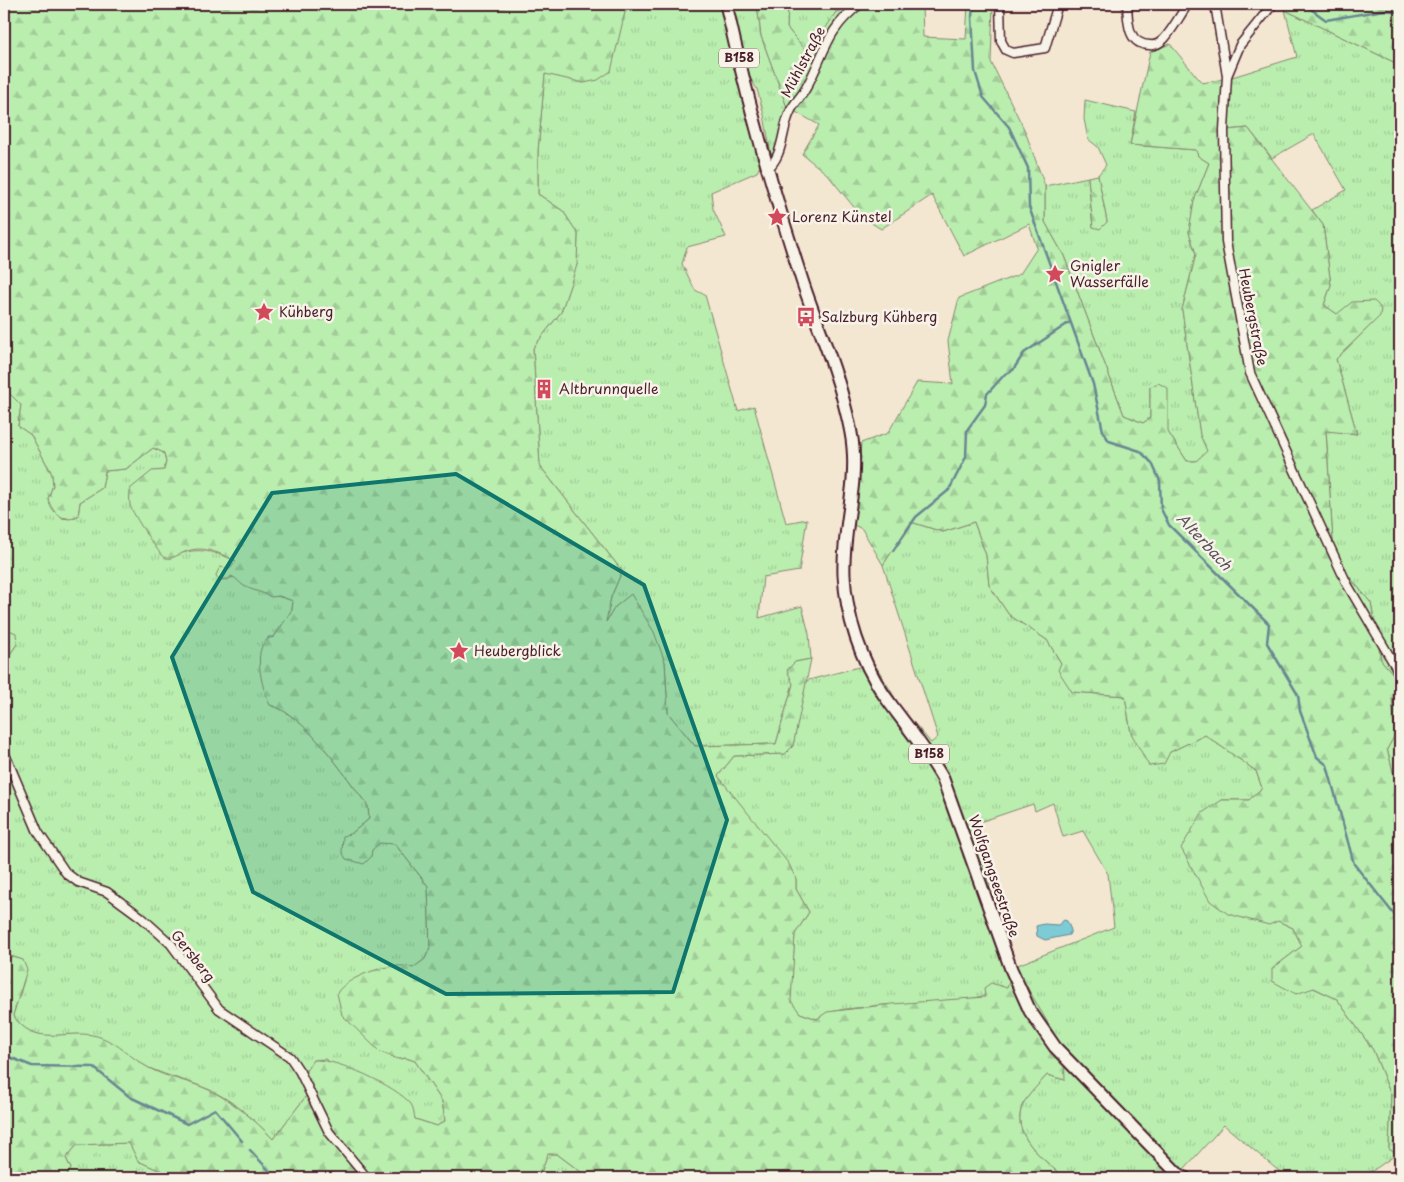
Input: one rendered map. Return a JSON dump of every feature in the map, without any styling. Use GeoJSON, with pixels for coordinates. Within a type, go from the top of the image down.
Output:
{"type":"FeatureCollection","features":[{"type":"Feature","properties":{"kind":"main road","name":"B158"},"geometry":{"type":"LineString","coordinates":[[726,4],[766,170]]}},
{"type":"Feature","properties":{"kind":"main road","name":"Wolfgangseestraße"},"geometry":{"type":"LineString","coordinates":[[766,170],[803,285],[835,371],[849,425],[853,465],[844,545],[844,576],[849,608],[863,656],[883,693],[930,755],[943,779],[1011,969],[1027,1004],[1055,1047],[1176,1173],[1185,1178]]}},
{"type":"Feature","properties":{"kind":"street","name":"Mühlstraße"},"geometry":{"type":"LineString","coordinates":[[766,170],[775,161],[790,111],[806,88],[831,34],[848,12],[860,4]]}},
{"type":"Feature","properties":{"kind":"street"},"geometry":{"type":"LineString","coordinates":[[1000,4],[1001,42],[1006,50],[1013,53],[1045,48],[1058,4]]}},
{"type":"Feature","properties":{"kind":"street"},"geometry":{"type":"LineString","coordinates":[[1127,4],[1129,30],[1133,38],[1146,45],[1155,46],[1163,40],[1188,4]]}},
{"type":"Feature","properties":{"kind":"street"},"geometry":{"type":"LineString","coordinates":[[1215,4],[1227,76]]}},
{"type":"Feature","properties":{"kind":"street","name":"Heubergstraße"},"geometry":{"type":"LineString","coordinates":[[1274,4],[1240,45],[1227,76],[1224,139],[1226,242],[1250,373],[1347,584],[1400,674]]}},
{"type":"Feature","properties":{"kind":"street","name":"Gersberg"},"geometry":{"type":"LineString","coordinates":[[4,752],[38,832],[66,873],[78,882],[107,892],[136,913],[172,944],[219,1009],[290,1057],[300,1072],[329,1132],[367,1178]]}},
{"type":"Feature","properties":{"kind":"highlighted area"},"geometry":{"type":"Polygon","coordinates":[[[456,474],[644,585],[727,820],[673,992],[446,994],[253,892],[172,657],[272,493],[456,474]]]}},
{"type":"Feature","properties":{"kind":"green space"},"geometry":{"type":"Polygon","coordinates":[[[4,4],[627,4],[611,71],[598,80],[584,83],[545,74],[538,151],[538,194],[563,211],[578,234],[577,265],[561,312],[533,348],[540,466],[622,571],[611,597],[606,622],[615,607],[631,594],[654,632],[665,662],[668,713],[695,746],[776,744],[793,684],[787,670],[795,662],[811,659],[793,746],[785,754],[734,756],[718,776],[789,864],[796,879],[796,889],[809,912],[795,934],[791,1001],[800,1013],[817,1019],[827,1012],[892,1004],[985,997],[984,988],[991,983],[1007,988],[1015,966],[1064,1051],[1065,1080],[1047,1075],[1024,1102],[1020,1114],[1020,1125],[1030,1145],[1064,1178],[589,1178],[557,1154],[548,1154],[539,1178],[484,1178],[482,1176],[448,1178],[200,1178],[198,1172],[163,1172],[138,1161],[129,1143],[77,1145],[66,1158],[71,1169],[64,1178],[19,1178],[4,1164],[4,954],[23,960],[27,970],[13,1015],[31,1032],[52,1035],[85,1034],[105,1039],[149,1068],[202,1087],[227,1100],[251,1118],[273,1139],[307,1095],[304,1074],[313,1060],[350,1068],[393,1089],[411,1104],[415,1119],[437,1126],[445,1121],[442,1101],[415,1061],[406,1058],[398,1059],[380,1052],[342,1015],[337,993],[342,987],[372,971],[395,966],[413,968],[425,959],[430,948],[428,886],[395,844],[380,843],[372,850],[371,857],[364,864],[346,859],[342,852],[343,836],[352,833],[369,819],[368,806],[311,733],[283,711],[270,705],[261,678],[260,656],[266,640],[274,637],[292,610],[293,601],[279,596],[271,597],[251,589],[231,576],[228,580],[217,578],[216,575],[220,567],[230,569],[236,561],[218,553],[194,549],[171,558],[163,556],[152,543],[132,510],[130,503],[130,489],[152,471],[164,470],[166,462],[164,453],[153,448],[126,469],[105,471],[102,488],[80,502],[78,516],[67,518],[55,513],[48,499],[53,485],[52,474],[31,435],[18,426],[21,405],[10,394],[4,396],[4,4]]]}},
{"type":"Feature","properties":{"kind":"green space"},"geometry":{"type":"Polygon","coordinates":[[[627,4],[721,4],[760,166],[757,172],[711,192],[713,209],[726,237],[687,247],[682,264],[695,290],[705,295],[738,411],[754,406],[786,523],[807,519],[799,571],[763,577],[759,618],[802,606],[809,634],[811,659],[795,662],[793,684],[776,744],[695,746],[668,713],[665,662],[631,595],[615,607],[605,624],[611,597],[622,571],[540,466],[533,348],[561,312],[577,264],[578,234],[563,211],[538,194],[538,151],[545,73],[584,83],[623,19],[627,4]]]}},
{"type":"Feature","properties":{"kind":"green space"},"geometry":{"type":"Polygon","coordinates":[[[732,4],[757,4],[761,36],[787,107],[772,160],[764,115],[757,89],[748,75],[732,4]]]}},
{"type":"Feature","properties":{"kind":"green space"},"geometry":{"type":"Polygon","coordinates":[[[757,4],[788,4],[787,28],[809,54],[836,12],[864,4],[922,4],[923,37],[966,39],[968,4],[993,4],[991,62],[1025,131],[1045,186],[1045,222],[1064,256],[1124,415],[1143,423],[1150,418],[1150,387],[1158,383],[1168,388],[1168,432],[1187,461],[1196,461],[1207,451],[1200,435],[1182,310],[1196,254],[1189,232],[1194,201],[1209,163],[1198,156],[1196,150],[1130,145],[1150,52],[1170,44],[1202,83],[1229,78],[1227,130],[1248,128],[1323,225],[1331,285],[1324,305],[1337,314],[1352,302],[1374,301],[1381,308],[1380,316],[1336,359],[1357,434],[1326,431],[1334,558],[1371,603],[1381,660],[1400,682],[1392,699],[1395,735],[1387,749],[1400,797],[1400,1153],[1397,1154],[1389,1149],[1391,1095],[1373,1050],[1337,999],[1314,988],[1296,994],[1272,981],[1272,969],[1302,946],[1293,928],[1278,921],[1269,925],[1228,914],[1210,901],[1181,848],[1202,813],[1222,800],[1249,800],[1262,788],[1256,771],[1205,735],[1170,752],[1164,764],[1149,766],[1131,733],[1125,696],[1072,692],[1058,670],[1061,663],[1047,640],[1009,615],[989,585],[986,555],[974,522],[943,532],[911,522],[883,565],[862,529],[854,525],[861,443],[888,433],[917,382],[953,384],[948,341],[959,298],[1020,274],[1037,248],[1029,224],[964,256],[932,195],[881,229],[862,217],[827,174],[802,154],[819,125],[787,107],[761,36],[757,4]]]}},
{"type":"Feature","properties":{"kind":"green space"},"geometry":{"type":"Polygon","coordinates":[[[788,4],[836,4],[836,12],[809,55],[787,28],[788,4]]]}},
{"type":"Feature","properties":{"kind":"green space"},"geometry":{"type":"Polygon","coordinates":[[[1280,4],[1400,4],[1400,65],[1285,10],[1280,4]]]}},
{"type":"Feature","properties":{"kind":"green space"},"geometry":{"type":"Polygon","coordinates":[[[1285,10],[1400,65],[1400,682],[1381,660],[1371,603],[1334,558],[1326,430],[1357,434],[1336,359],[1380,316],[1337,314],[1324,305],[1331,285],[1323,225],[1312,210],[1346,190],[1314,134],[1272,158],[1248,128],[1227,130],[1229,78],[1297,57],[1285,10]]]}},
{"type":"Feature","properties":{"kind":"green space"},"geometry":{"type":"Polygon","coordinates":[[[1085,100],[1136,112],[1130,145],[1196,150],[1198,156],[1209,163],[1194,201],[1189,232],[1196,254],[1182,310],[1200,434],[1208,451],[1196,461],[1187,461],[1168,432],[1150,387],[1150,418],[1143,423],[1124,415],[1064,256],[1045,222],[1045,186],[1088,177],[1093,227],[1107,222],[1098,175],[1106,165],[1098,147],[1088,139],[1084,119],[1085,100]]]}},
{"type":"Feature","properties":{"kind":"green space"},"geometry":{"type":"Polygon","coordinates":[[[1098,175],[1107,222],[1100,229],[1093,227],[1088,177],[1098,175]]]}},
{"type":"Feature","properties":{"kind":"green space"},"geometry":{"type":"Polygon","coordinates":[[[10,394],[21,405],[18,426],[31,435],[52,474],[53,485],[48,499],[61,518],[70,519],[78,516],[80,502],[102,488],[105,471],[126,469],[153,448],[164,453],[166,462],[145,533],[159,550],[170,558],[195,551],[211,552],[227,557],[236,561],[222,580],[235,577],[246,586],[293,601],[292,610],[274,637],[268,637],[270,705],[283,711],[311,733],[368,806],[369,819],[352,833],[372,850],[380,842],[395,844],[428,886],[430,948],[425,959],[413,968],[398,1059],[406,1058],[415,1061],[442,1101],[445,1121],[437,1126],[415,1119],[325,1059],[313,1060],[304,1074],[307,1095],[273,1139],[244,1112],[210,1090],[149,1068],[100,1038],[82,1034],[50,1036],[31,1032],[13,1015],[24,981],[23,960],[4,954],[4,663],[17,644],[4,628],[4,396],[10,394]]]}},
{"type":"Feature","properties":{"kind":"green space"},"geometry":{"type":"Polygon","coordinates":[[[911,522],[943,532],[974,522],[986,555],[989,585],[1009,615],[1047,640],[1061,663],[1072,692],[1125,696],[1131,733],[1170,752],[1205,735],[1256,771],[1262,788],[1249,800],[1222,800],[1278,921],[1293,928],[1302,946],[1272,969],[1337,999],[1373,1050],[1391,1095],[1389,1149],[1397,1154],[1362,1178],[1287,1178],[1224,1125],[1176,1178],[1064,1178],[1030,1145],[1020,1125],[1020,1114],[1024,1102],[1047,1075],[1065,1080],[1014,967],[1007,989],[973,998],[846,1009],[828,1013],[817,1019],[800,1013],[790,1001],[795,934],[809,912],[796,889],[796,879],[718,776],[734,756],[785,754],[793,746],[805,681],[874,663],[900,706],[931,743],[938,737],[883,565],[911,522]],[[1053,803],[1035,811],[1033,804],[971,825],[1015,966],[1114,927],[1108,874],[1083,831],[1063,837],[1053,803]]]}},
{"type":"Feature","properties":{"kind":"green space"},"geometry":{"type":"Polygon","coordinates":[[[4,628],[16,633],[17,644],[4,663],[4,628]]]}},
{"type":"Feature","properties":{"kind":"green space"},"geometry":{"type":"Polygon","coordinates":[[[1392,699],[1400,715],[1400,797],[1387,749],[1395,735],[1392,699]]]}},
{"type":"Feature","properties":{"kind":"green space"},"geometry":{"type":"Polygon","coordinates":[[[130,1143],[138,1161],[163,1172],[198,1172],[200,1178],[64,1178],[71,1169],[66,1158],[77,1145],[130,1143]]]}},
{"type":"Feature","properties":{"kind":"green space"},"geometry":{"type":"Polygon","coordinates":[[[548,1154],[557,1154],[589,1178],[539,1178],[548,1154]]]}},
{"type":"Feature","properties":{"kind":"water"},"geometry":{"type":"Polygon","coordinates":[[[1064,920],[1067,921],[1071,930],[1069,935],[1045,940],[1037,936],[1036,926],[1044,924],[1058,925],[1064,920]]]}},
{"type":"Feature","properties":{"kind":"waterway","name":"Alterbach"},"geometry":{"type":"LineString","coordinates":[[973,4],[975,71],[983,97],[1009,127],[1028,168],[1029,207],[1093,384],[1103,431],[1109,441],[1140,451],[1152,463],[1160,481],[1161,509],[1169,525],[1269,624],[1267,643],[1298,695],[1300,711],[1317,757],[1327,765],[1354,864],[1400,922]]}},
{"type":"Feature","properties":{"kind":"waterway"},"geometry":{"type":"LineString","coordinates":[[1290,4],[1293,7],[1308,7],[1326,20],[1384,10],[1400,12]]}},
{"type":"Feature","properties":{"kind":"waterway"},"geometry":{"type":"LineString","coordinates":[[893,551],[916,517],[949,490],[966,457],[967,430],[985,405],[987,394],[1005,374],[1013,370],[1024,353],[1070,322]]}},
{"type":"Feature","properties":{"kind":"waterway"},"geometry":{"type":"LineString","coordinates":[[4,1055],[32,1066],[93,1067],[130,1097],[187,1124],[215,1109],[242,1141]]}},
{"type":"Feature","properties":{"kind":"waterway"},"geometry":{"type":"LineString","coordinates":[[250,1150],[276,1178]]}},
{"type":"Feature","properties":{"kind":"place","name":"Lorenz Künstel"},"geometry":{"type":"Point","coordinates":[777,217]}},
{"type":"Feature","properties":{"kind":"place","name":"Gnigler Wasserfälle"},"geometry":{"type":"Point","coordinates":[1055,274]}},
{"type":"Feature","properties":{"kind":"place","name":"Kühberg"},"geometry":{"type":"Point","coordinates":[264,312]}},
{"type":"Feature","properties":{"kind":"place","name":"Salzburg Kühberg"},"geometry":{"type":"Point","coordinates":[806,317]}},
{"type":"Feature","properties":{"kind":"place","name":"Altbrunnquelle"},"geometry":{"type":"Point","coordinates":[544,389]}},
{"type":"Feature","properties":{"kind":"place","name":"Heubergblick"},"geometry":{"type":"Point","coordinates":[459,651]}}]}
